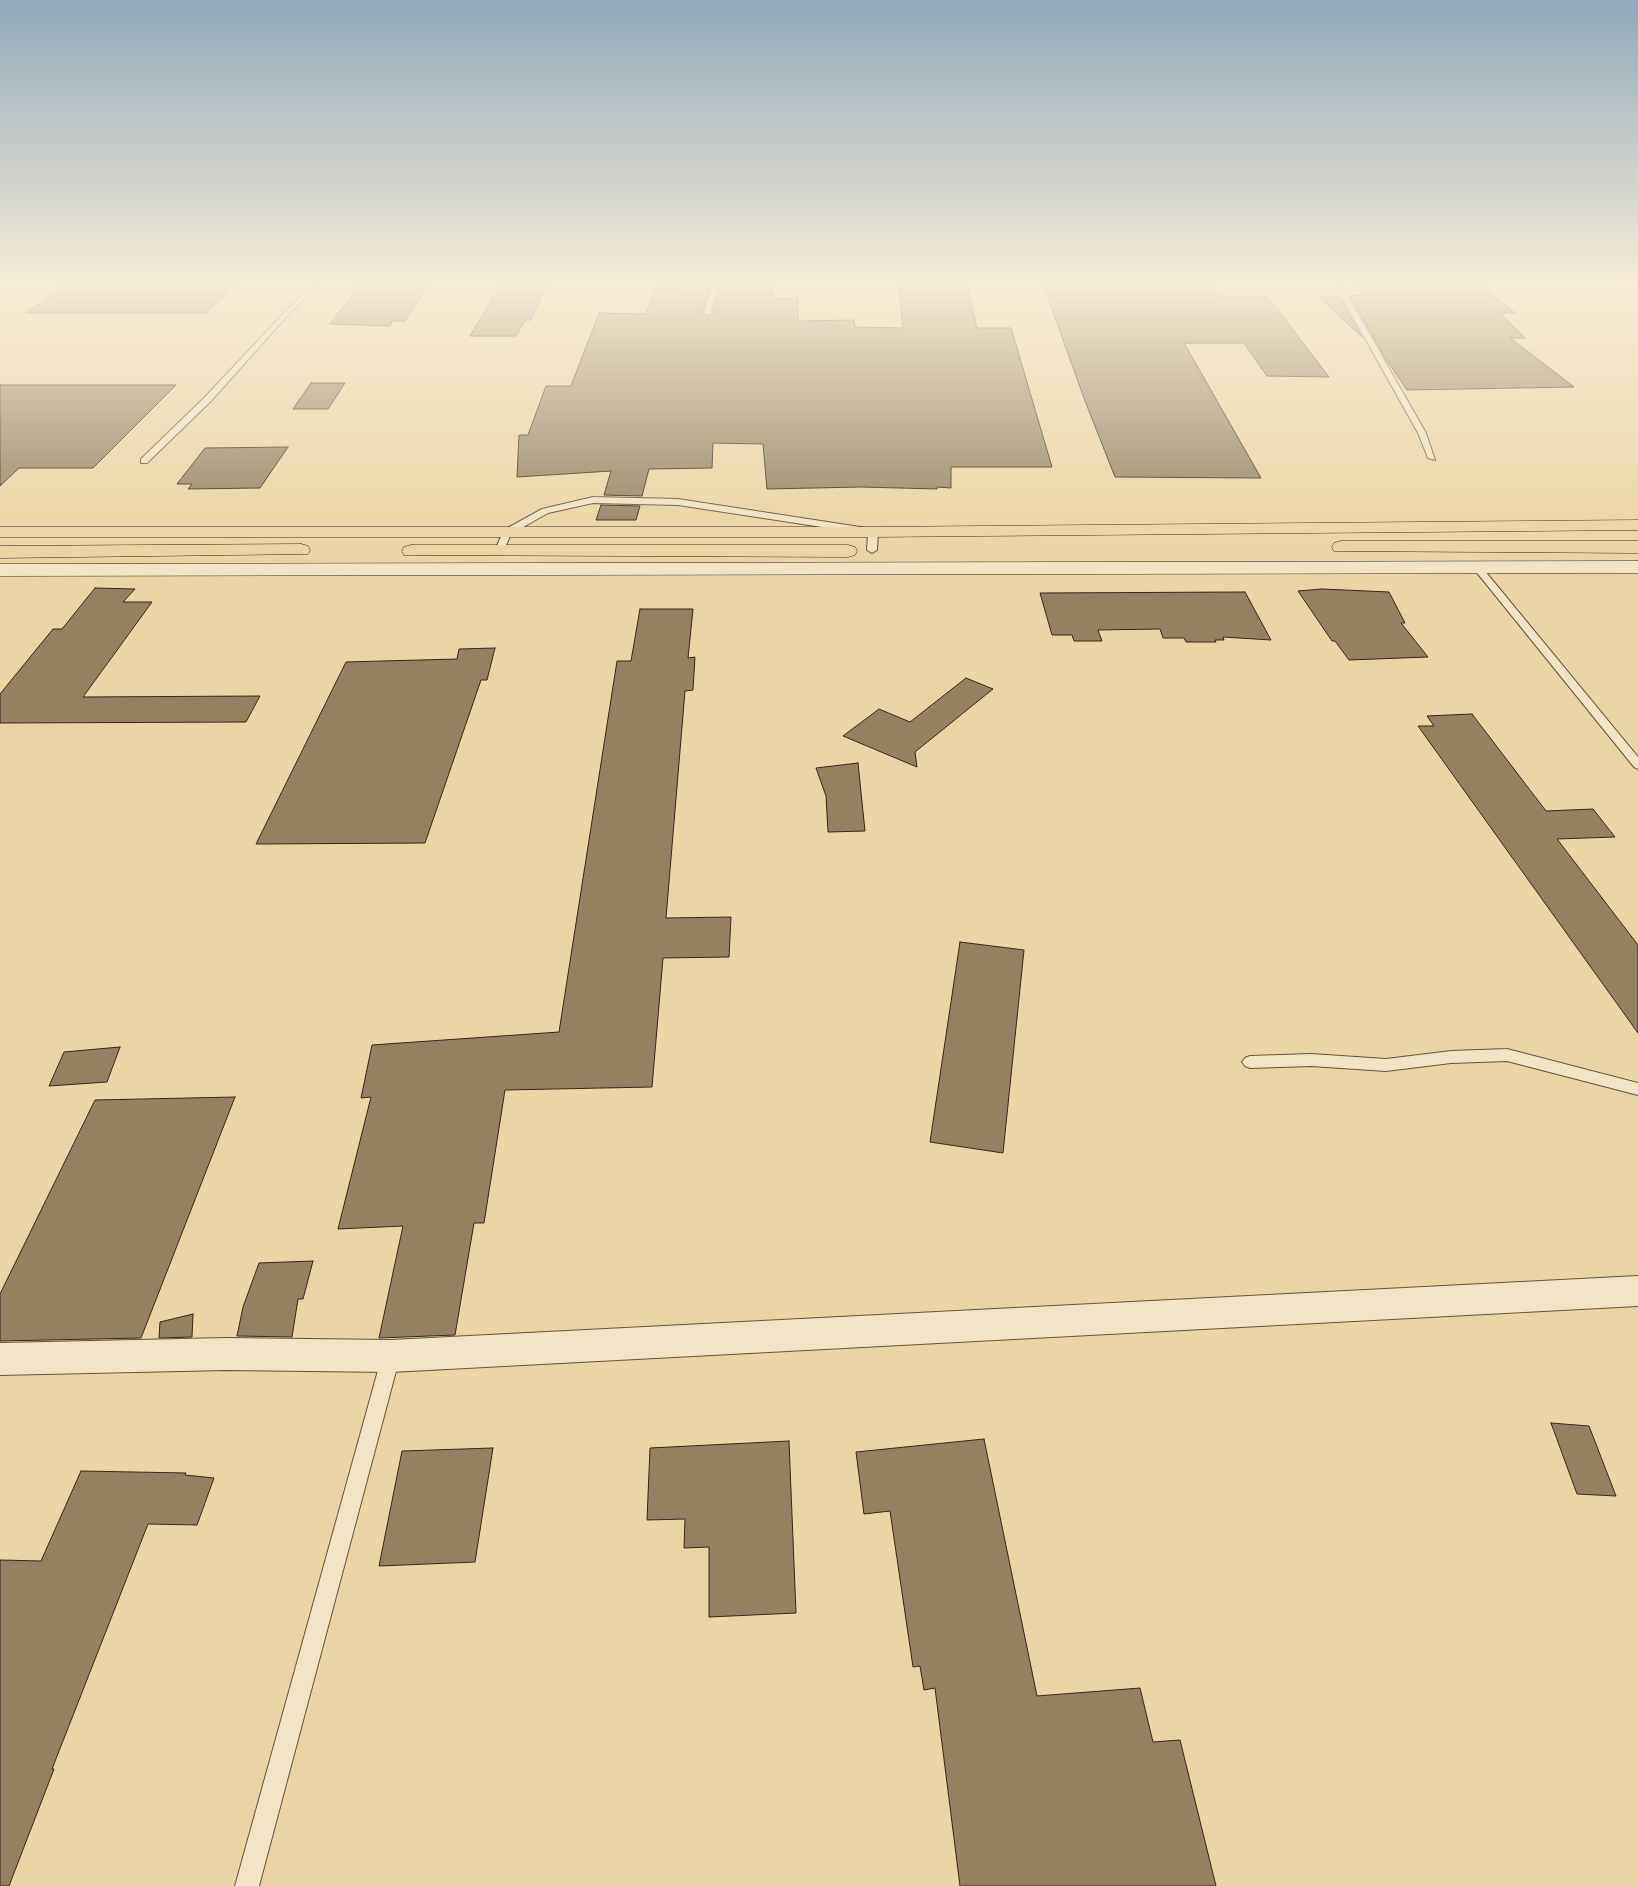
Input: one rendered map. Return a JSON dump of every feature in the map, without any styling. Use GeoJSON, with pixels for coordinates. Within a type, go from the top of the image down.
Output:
{"type":"FeatureCollection","features":[{"type":"Feature","properties":{"kind":"highway"},"geometry":{"type":"LineString","coordinates":[[396,550],[499,552],[872,541],[1638,525]]}},
{"type":"Feature","properties":{"kind":"highway"},"geometry":{"type":"LineString","coordinates":[[0,532],[507,532],[872,541],[892,550]]}},
{"type":"Feature","properties":{"kind":"highway"},"geometry":{"type":"LineString","coordinates":[[1321,547],[1638,547]]}},
{"type":"Feature","properties":{"kind":"highway"},"geometry":{"type":"LineString","coordinates":[[0,552],[320,550]]}},
{"type":"Feature","properties":{"kind":"main road"},"geometry":{"type":"LineString","coordinates":[[0,570],[1638,567]]}},
{"type":"Feature","properties":{"kind":"street"},"geometry":{"type":"LineString","coordinates":[[0,1359],[226,1354],[391,1356],[1638,1291]]}},
{"type":"Feature","properties":{"kind":"lane"},"geometry":{"type":"LineString","coordinates":[[144,462],[235,369]]}},
{"type":"Feature","properties":{"kind":"lane"},"geometry":{"type":"LineString","coordinates":[[1386,369],[1422,433],[1432,458]]}},
{"type":"Feature","properties":{"kind":"lane"},"geometry":{"type":"LineString","coordinates":[[499,552],[507,532],[544,511],[593,500],[678,502],[872,541]]}},
{"type":"Feature","properties":{"kind":"lane"},"geometry":{"type":"LineString","coordinates":[[1477,567],[1638,765]]}},
{"type":"Feature","properties":{"kind":"lane"},"geometry":{"type":"LineString","coordinates":[[1250,1062],[1311,1060],[1386,1065],[1451,1057],[1507,1055],[1638,1089]]}},
{"type":"Feature","properties":{"kind":"lane"},"geometry":{"type":"LineString","coordinates":[[246,1886],[391,1356]]}},
{"type":"Feature","properties":{"kind":"building"},"geometry":{"type":"Polygon","coordinates":[[[578,369],[1023,369],[1052,467],[951,467],[951,488],[767,489],[763,444],[713,443],[712,468],[649,469],[642,496],[604,495],[611,471],[517,477],[519,435],[528,435],[546,386],[571,386],[578,369]]]}},
{"type":"Feature","properties":{"kind":"building"},"geometry":{"type":"Polygon","coordinates":[[[1074,369],[1199,369],[1261,478],[1115,477],[1074,369]]]}},
{"type":"Feature","properties":{"kind":"building"},"geometry":{"type":"Polygon","coordinates":[[[1262,369],[1323,369],[1329,377],[1267,376],[1262,369]]]}},
{"type":"Feature","properties":{"kind":"building"},"geometry":{"type":"Polygon","coordinates":[[[1393,369],[1551,369],[1574,387],[1407,390],[1393,369]]]}},
{"type":"Feature","properties":{"kind":"building"},"geometry":{"type":"Polygon","coordinates":[[[311,383],[345,383],[328,409],[293,409],[311,383]]]}},
{"type":"Feature","properties":{"kind":"building"},"geometry":{"type":"Polygon","coordinates":[[[0,385],[176,385],[93,468],[19,468],[0,486],[0,385]]]}},
{"type":"Feature","properties":{"kind":"building"},"geometry":{"type":"Polygon","coordinates":[[[288,447],[260,488],[188,489],[192,484],[177,484],[205,448],[288,447]]]}},
{"type":"Feature","properties":{"kind":"building"},"geometry":{"type":"Polygon","coordinates":[[[601,505],[640,506],[636,520],[596,520],[601,505]]]}},
{"type":"Feature","properties":{"kind":"building"},"geometry":{"type":"Polygon","coordinates":[[[95,588],[135,589],[123,602],[152,602],[83,697],[260,696],[246,722],[0,723],[0,694],[53,629],[62,629],[95,588]]]}},
{"type":"Feature","properties":{"kind":"building"},"geometry":{"type":"Polygon","coordinates":[[[1322,589],[1389,592],[1405,623],[1401,623],[1428,657],[1349,660],[1335,641],[1332,641],[1298,591],[1322,589]]]}},
{"type":"Feature","properties":{"kind":"building"},"geometry":{"type":"Polygon","coordinates":[[[1245,592],[1271,640],[1223,637],[1224,640],[1215,640],[1216,642],[1186,642],[1184,638],[1163,638],[1160,629],[1098,630],[1102,641],[1074,641],[1072,635],[1052,635],[1040,593],[1245,592]]]}},
{"type":"Feature","properties":{"kind":"building"},"geometry":{"type":"Polygon","coordinates":[[[640,609],[693,609],[688,658],[695,657],[693,690],[685,691],[666,918],[731,917],[729,957],[663,958],[652,1087],[505,1090],[484,1223],[474,1223],[455,1335],[379,1338],[403,1226],[338,1229],[371,1097],[361,1098],[372,1045],[559,1032],[617,661],[631,661],[640,609]]]}},
{"type":"Feature","properties":{"kind":"building"},"geometry":{"type":"Polygon","coordinates":[[[495,648],[487,680],[481,680],[425,843],[256,844],[346,662],[457,659],[459,649],[495,648]]]}},
{"type":"Feature","properties":{"kind":"building"},"geometry":{"type":"Polygon","coordinates":[[[966,678],[993,689],[915,752],[917,767],[843,736],[879,709],[910,722],[966,678]]]}},
{"type":"Feature","properties":{"kind":"building"},"geometry":{"type":"Polygon","coordinates":[[[1472,714],[1546,811],[1593,809],[1615,837],[1557,839],[1638,945],[1638,1033],[1418,726],[1434,726],[1427,716],[1472,714]]]}},
{"type":"Feature","properties":{"kind":"building"},"geometry":{"type":"Polygon","coordinates":[[[858,763],[865,831],[828,832],[826,796],[816,768],[858,763]]]}},
{"type":"Feature","properties":{"kind":"building"},"geometry":{"type":"Polygon","coordinates":[[[960,942],[1024,950],[1003,1153],[930,1142],[960,942]]]}},
{"type":"Feature","properties":{"kind":"building"},"geometry":{"type":"Polygon","coordinates":[[[120,1047],[107,1082],[49,1086],[64,1052],[120,1047]]]}},
{"type":"Feature","properties":{"kind":"building"},"geometry":{"type":"Polygon","coordinates":[[[235,1097],[141,1338],[0,1341],[0,1294],[95,1100],[235,1097]]]}},
{"type":"Feature","properties":{"kind":"building"},"geometry":{"type":"Polygon","coordinates":[[[313,1261],[303,1299],[298,1299],[292,1337],[237,1336],[243,1307],[259,1263],[313,1261]]]}},
{"type":"Feature","properties":{"kind":"building"},"geometry":{"type":"Polygon","coordinates":[[[193,1314],[192,1337],[159,1338],[160,1322],[193,1314]]]}},
{"type":"Feature","properties":{"kind":"building"},"geometry":{"type":"Polygon","coordinates":[[[1551,1423],[1589,1426],[1616,1496],[1577,1494],[1551,1423]]]}},
{"type":"Feature","properties":{"kind":"building"},"geometry":{"type":"Polygon","coordinates":[[[984,1439],[1037,1696],[1140,1688],[1153,1742],[1180,1740],[1216,1886],[960,1886],[935,1688],[924,1690],[920,1666],[913,1667],[890,1511],[864,1514],[856,1452],[984,1439]]]}},
{"type":"Feature","properties":{"kind":"building"},"geometry":{"type":"Polygon","coordinates":[[[789,1441],[796,1613],[709,1617],[709,1547],[684,1548],[685,1519],[647,1520],[650,1448],[789,1441]]]}},
{"type":"Feature","properties":{"kind":"building"},"geometry":{"type":"Polygon","coordinates":[[[493,1448],[475,1562],[379,1566],[402,1451],[493,1448]]]}},
{"type":"Feature","properties":{"kind":"building"},"geometry":{"type":"Polygon","coordinates":[[[81,1471],[186,1473],[185,1475],[214,1478],[197,1525],[148,1524],[52,1769],[54,1769],[9,1886],[0,1886],[0,1560],[41,1561],[81,1471]]]}}]}
